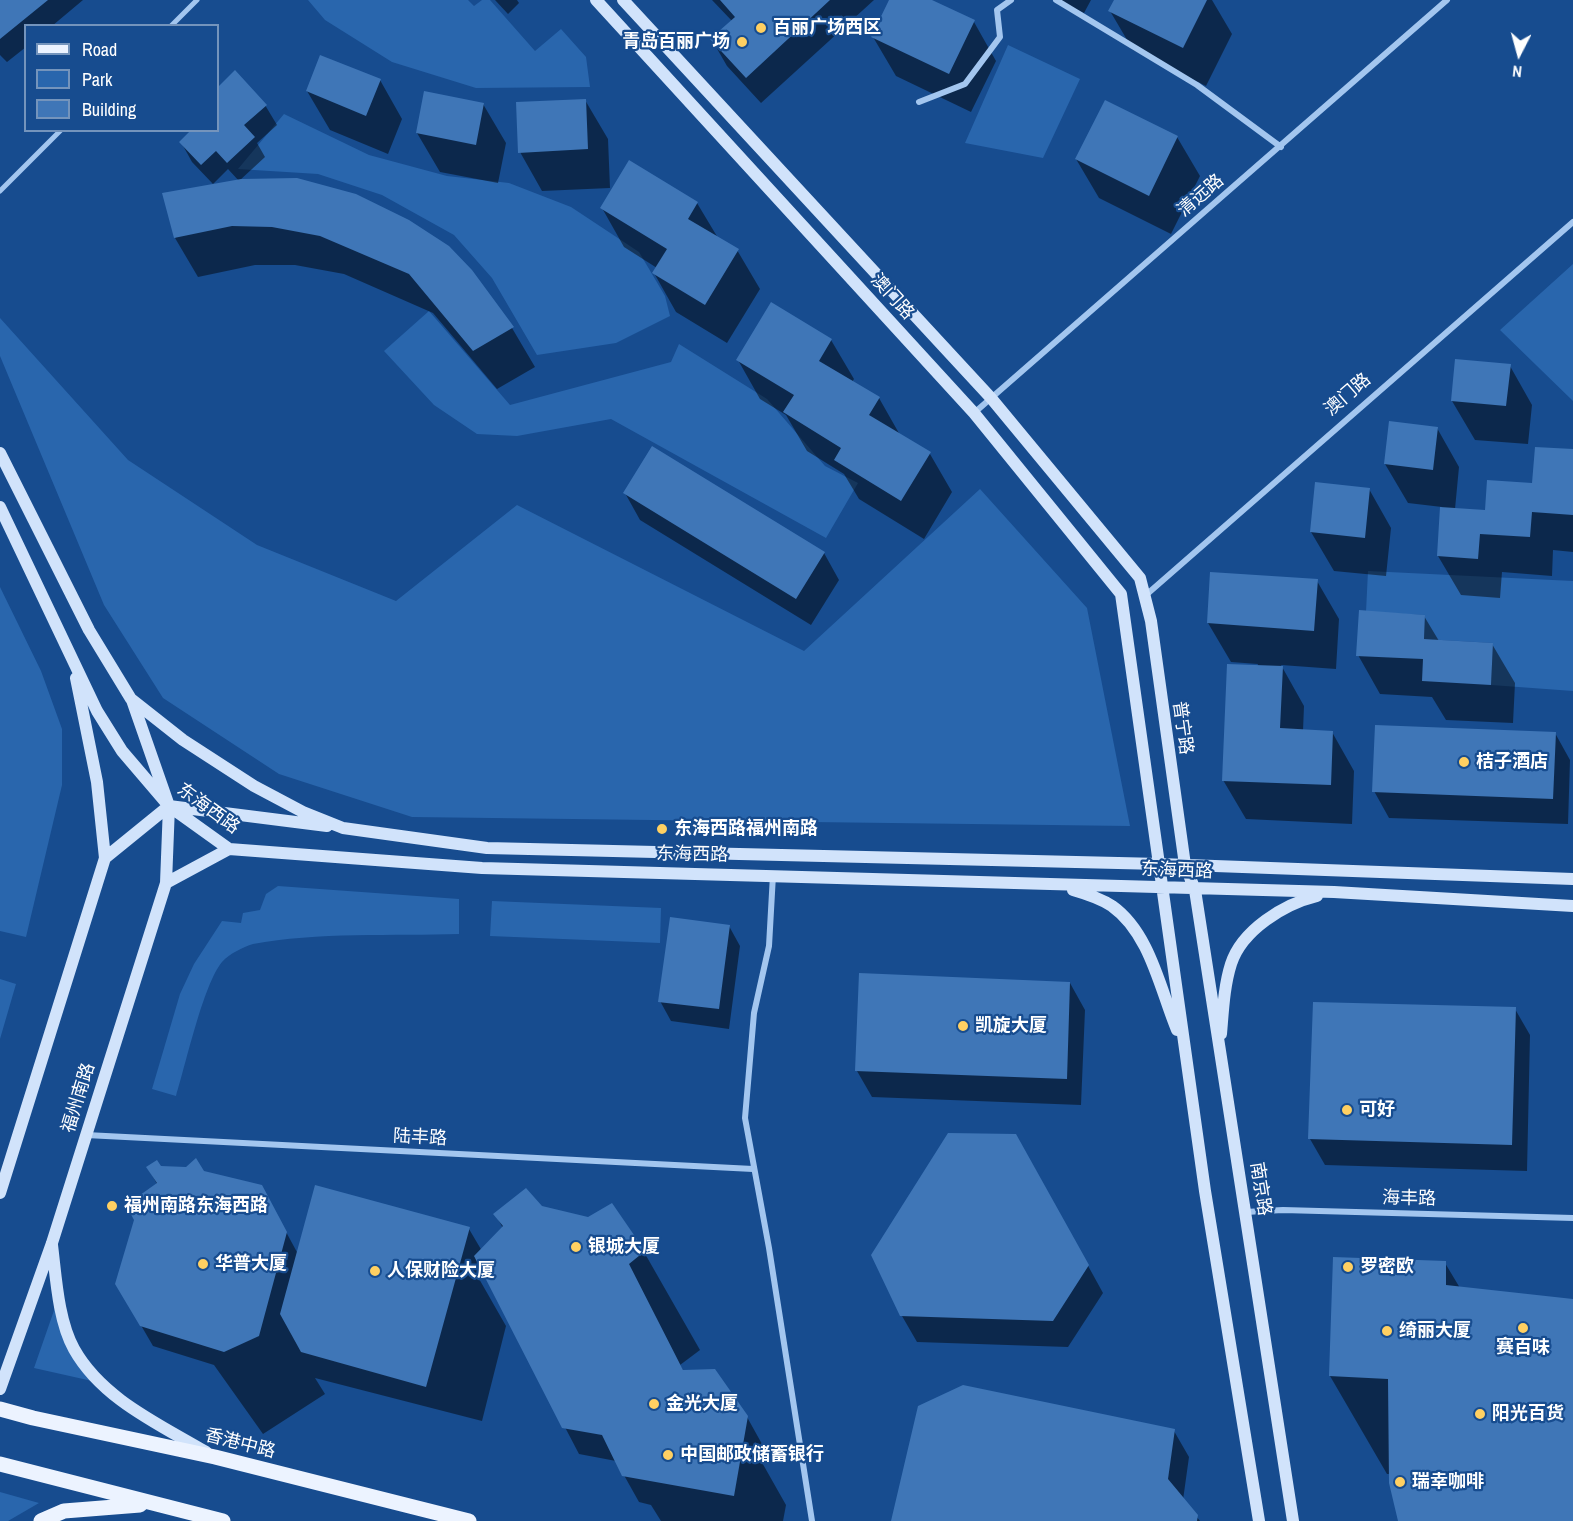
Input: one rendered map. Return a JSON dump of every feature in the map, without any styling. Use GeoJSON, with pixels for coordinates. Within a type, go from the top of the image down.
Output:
{"type":"FeatureCollection","features":[{"type":"Feature","properties":{"kind":"main road","name":"澳门路"},"geometry":{"type":"LineString","coordinates":[[596,0],[974,413],[1102,567],[1121,594],[1126,612],[1146,596],[1140,578],[991,398],[623,0]]}},
{"type":"Feature","properties":{"kind":"main road","name":"东海西路"},"geometry":{"type":"LineString","coordinates":[[0,453],[89,630],[131,699],[183,740],[225,769],[303,812],[343,828],[487,848],[1160,864],[1573,879]]}},
{"type":"Feature","properties":{"kind":"main road","name":"东海西路"},"geometry":{"type":"LineString","coordinates":[[0,507],[97,711],[122,751],[169,806],[229,849],[482,868],[773,875],[1195,890],[1334,892],[1573,906]]}},
{"type":"Feature","properties":{"kind":"main road","name":"普宁路"},"geometry":{"type":"LineString","coordinates":[[1146,596],[1185,865]]}},
{"type":"Feature","properties":{"kind":"main road"},"geometry":{"type":"LineString","coordinates":[[1126,612],[1131,672],[1160,864],[1184,1049],[1259,1521]]}},
{"type":"Feature","properties":{"kind":"main road"},"geometry":{"type":"LineString","coordinates":[[0,1193],[105,858],[91,750],[71,656]]}},
{"type":"Feature","properties":{"kind":"main road"},"geometry":{"type":"LineString","coordinates":[[131,699],[169,806]]}},
{"type":"Feature","properties":{"kind":"main road"},"geometry":{"type":"LineString","coordinates":[[105,858],[169,806],[343,828]]}},
{"type":"Feature","properties":{"kind":"main road","name":"福州南路"},"geometry":{"type":"LineString","coordinates":[[0,1389],[52,1243],[166,883],[169,806]]}},
{"type":"Feature","properties":{"kind":"main road"},"geometry":{"type":"LineString","coordinates":[[166,883],[229,849]]}},
{"type":"Feature","properties":{"kind":"main road","name":"南京路"},"geometry":{"type":"LineString","coordinates":[[1185,865],[1195,890],[1212,1012],[1220,1044],[1293,1521]]}},
{"type":"Feature","properties":{"kind":"main road"},"geometry":{"type":"LineString","coordinates":[[1058,885],[1105,902],[1143,942],[1184,1049]]}},
{"type":"Feature","properties":{"kind":"main road"},"geometry":{"type":"LineString","coordinates":[[1220,1044],[1226,984],[1232,962],[1240,946],[1260,926],[1285,909],[1304,899],[1334,892]]}},
{"type":"Feature","properties":{"kind":"main road"},"geometry":{"type":"LineString","coordinates":[[52,1243],[59,1298],[73,1347],[96,1380],[123,1402],[215,1457]]}},
{"type":"Feature","properties":{"kind":"main road","name":"香港中路"},"geometry":{"type":"LineString","coordinates":[[0,1409],[215,1457],[469,1521]]}},
{"type":"Feature","properties":{"kind":"main road"},"geometry":{"type":"LineString","coordinates":[[0,1464],[223,1521]]}},
{"type":"Feature","properties":{"kind":"main road"},"geometry":{"type":"LineString","coordinates":[[41,1521],[64,1510],[154,1504]]}},
{"type":"Feature","properties":{"kind":"street"},"geometry":{"type":"LineString","coordinates":[[173,24],[197,0]]}},
{"type":"Feature","properties":{"kind":"street"},"geometry":{"type":"LineString","coordinates":[[919,102],[965,84],[1000,37],[997,10],[1011,0]]}},
{"type":"Feature","properties":{"kind":"street"},"geometry":{"type":"LineString","coordinates":[[1056,0],[1197,85],[1281,147]]}},
{"type":"Feature","properties":{"kind":"street","name":"清远路"},"geometry":{"type":"LineString","coordinates":[[974,413],[1447,0]]}},
{"type":"Feature","properties":{"kind":"street"},"geometry":{"type":"LineString","coordinates":[[0,191],[59,132]]}},
{"type":"Feature","properties":{"kind":"street","name":"澳门路"},"geometry":{"type":"LineString","coordinates":[[1146,596],[1573,222]]}},
{"type":"Feature","properties":{"kind":"street"},"geometry":{"type":"LineString","coordinates":[[773,875],[769,946],[754,1012],[746,1084],[745,1118],[769,1248],[812,1521]]}},
{"type":"Feature","properties":{"kind":"street","name":"陆丰路"},"geometry":{"type":"LineString","coordinates":[[87,1135],[753,1169]]}},
{"type":"Feature","properties":{"kind":"street","name":"海丰路"},"geometry":{"type":"LineString","coordinates":[[1245,1212],[1294,1211],[1573,1218]]}},
{"type":"Feature","properties":{"kind":"green space"},"geometry":{"type":"Polygon","coordinates":[[[308,0],[468,0],[474,6],[482,0],[490,0],[535,51],[561,29],[586,57],[590,87],[476,88],[392,62],[325,20],[308,0]]]}},
{"type":"Feature","properties":{"kind":"green space"},"geometry":{"type":"Polygon","coordinates":[[[1008,45],[1080,79],[1043,158],[965,143],[1008,45]]]}},
{"type":"Feature","properties":{"kind":"green space"},"geometry":{"type":"Polygon","coordinates":[[[284,114],[369,155],[447,176],[509,183],[571,207],[639,252],[665,296],[670,316],[616,343],[537,355],[492,278],[454,235],[382,195],[318,174],[238,169],[284,114]]]}},
{"type":"Feature","properties":{"kind":"green space"},"geometry":{"type":"Polygon","coordinates":[[[1573,264],[1573,401],[1500,330],[1573,264]]]}},
{"type":"Feature","properties":{"kind":"green space"},"geometry":{"type":"Polygon","coordinates":[[[429,311],[510,405],[671,362],[679,344],[767,399],[825,466],[858,483],[826,538],[611,419],[517,436],[477,434],[434,405],[384,351],[429,311]]]}},
{"type":"Feature","properties":{"kind":"green space"},"geometry":{"type":"Polygon","coordinates":[[[0,318],[128,460],[257,545],[396,601],[517,505],[804,651],[980,489],[1087,608],[1130,826],[412,817],[279,774],[163,698],[104,605],[0,356],[0,318]]]}},
{"type":"Feature","properties":{"kind":"green space"},"geometry":{"type":"Polygon","coordinates":[[[1368,571],[1573,581],[1573,691],[1491,685],[1493,643],[1424,639],[1425,615],[1366,612],[1368,571]]]}},
{"type":"Feature","properties":{"kind":"green space"},"geometry":{"type":"Polygon","coordinates":[[[0,587],[41,671],[62,729],[62,785],[26,937],[0,931],[0,587]]]}},
{"type":"Feature","properties":{"kind":"green space"},"geometry":{"type":"Polygon","coordinates":[[[278,886],[459,899],[459,934],[303,938],[253,944],[241,949],[222,962],[208,988],[176,1096],[152,1089],[180,994],[194,964],[222,921],[241,923],[243,913],[260,910],[266,894],[278,886]]]}},
{"type":"Feature","properties":{"kind":"green space"},"geometry":{"type":"Polygon","coordinates":[[[492,901],[661,908],[660,943],[490,936],[492,901]]]}},
{"type":"Feature","properties":{"kind":"green space"},"geometry":{"type":"Polygon","coordinates":[[[0,979],[16,984],[0,1039],[0,979]]]}},
{"type":"Feature","properties":{"kind":"green space"},"geometry":{"type":"Polygon","coordinates":[[[58,1299],[92,1381],[34,1368],[58,1299]]]}},
{"type":"Feature","properties":{"kind":"green space"},"geometry":{"type":"Polygon","coordinates":[[[0,1492],[39,1503],[8,1521],[0,1521],[0,1492]]]}},
{"type":"Feature","properties":{"kind":"building"},"geometry":{"type":"Polygon","coordinates":[[[0,0],[48,0],[0,39],[0,0]]]}},
{"type":"Feature","properties":{"kind":"building","name":"青岛百丽广场"},"geometry":{"type":"Polygon","coordinates":[[[720,0],[830,0],[746,78],[710,39],[735,17],[720,0]]]}},
{"type":"Feature","properties":{"kind":"building"},"geometry":{"type":"Polygon","coordinates":[[[889,0],[932,0],[975,20],[949,74],[871,37],[889,0]]]}},
{"type":"Feature","properties":{"kind":"building"},"geometry":{"type":"Polygon","coordinates":[[[1114,0],[1207,0],[1183,48],[1108,11],[1114,0]]]}},
{"type":"Feature","properties":{"kind":"building"},"geometry":{"type":"Polygon","coordinates":[[[320,55],[381,79],[366,116],[306,91],[320,55]]]}},
{"type":"Feature","properties":{"kind":"building"},"geometry":{"type":"Polygon","coordinates":[[[235,70],[267,105],[244,125],[255,137],[227,163],[216,151],[201,165],[179,142],[189,132],[219,132],[219,86],[235,70]]]}},
{"type":"Feature","properties":{"kind":"building"},"geometry":{"type":"Polygon","coordinates":[[[424,91],[484,103],[476,145],[416,133],[424,91]]]}},
{"type":"Feature","properties":{"kind":"building"},"geometry":{"type":"Polygon","coordinates":[[[586,99],[588,149],[518,153],[516,102],[586,99]]]}},
{"type":"Feature","properties":{"kind":"building"},"geometry":{"type":"Polygon","coordinates":[[[1105,100],[1178,136],[1149,196],[1075,159],[1105,100]]]}},
{"type":"Feature","properties":{"kind":"building"},"geometry":{"type":"Polygon","coordinates":[[[629,160],[698,202],[688,219],[739,249],[705,305],[652,273],[667,249],[600,208],[629,160]]]}},
{"type":"Feature","properties":{"kind":"building"},"geometry":{"type":"Polygon","coordinates":[[[297,178],[356,194],[409,220],[449,246],[472,270],[514,327],[473,351],[409,274],[320,236],[272,227],[232,226],[174,238],[162,193],[241,179],[297,178]]]}},
{"type":"Feature","properties":{"kind":"building"},"geometry":{"type":"Polygon","coordinates":[[[771,302],[832,339],[819,361],[880,397],[869,415],[931,452],[901,501],[834,460],[841,448],[783,412],[794,395],[736,360],[771,302]]]}},
{"type":"Feature","properties":{"kind":"building"},"geometry":{"type":"Polygon","coordinates":[[[1455,359],[1511,364],[1506,406],[1451,401],[1455,359]]]}},
{"type":"Feature","properties":{"kind":"building"},"geometry":{"type":"Polygon","coordinates":[[[1389,421],[1438,427],[1433,470],[1384,464],[1389,421]]]}},
{"type":"Feature","properties":{"kind":"building"},"geometry":{"type":"Polygon","coordinates":[[[652,446],[825,552],[796,599],[623,493],[652,446]]]}},
{"type":"Feature","properties":{"kind":"building"},"geometry":{"type":"Polygon","coordinates":[[[1535,447],[1573,449],[1573,515],[1532,512],[1530,537],[1480,534],[1478,559],[1437,556],[1440,507],[1485,510],[1487,480],[1532,483],[1535,447]]]}},
{"type":"Feature","properties":{"kind":"building"},"geometry":{"type":"Polygon","coordinates":[[[1315,482],[1370,488],[1365,538],[1310,532],[1315,482]]]}},
{"type":"Feature","properties":{"kind":"building"},"geometry":{"type":"Polygon","coordinates":[[[1210,572],[1318,579],[1314,631],[1207,623],[1210,572]]]}},
{"type":"Feature","properties":{"kind":"building"},"geometry":{"type":"Polygon","coordinates":[[[1359,610],[1425,615],[1424,639],[1493,643],[1491,685],[1422,681],[1423,659],[1356,656],[1359,610]]]}},
{"type":"Feature","properties":{"kind":"building"},"geometry":{"type":"Polygon","coordinates":[[[1227,664],[1283,666],[1280,728],[1333,731],[1331,785],[1222,781],[1227,664]]]}},
{"type":"Feature","properties":{"kind":"building","name":"桔子酒店"},"geometry":{"type":"Polygon","coordinates":[[[1375,725],[1556,732],[1553,799],[1372,792],[1375,725]]]}},
{"type":"Feature","properties":{"kind":"building"},"geometry":{"type":"Polygon","coordinates":[[[670,917],[730,925],[719,1009],[658,1002],[670,917]]]}},
{"type":"Feature","properties":{"kind":"building","name":"凯旋大厦"},"geometry":{"type":"Polygon","coordinates":[[[859,973],[1070,982],[1067,1079],[855,1071],[859,973]]]}},
{"type":"Feature","properties":{"kind":"building"},"geometry":{"type":"Polygon","coordinates":[[[1313,1002],[1516,1007],[1512,1145],[1308,1139],[1313,1002]]]}},
{"type":"Feature","properties":{"kind":"building"},"geometry":{"type":"Polygon","coordinates":[[[948,1133],[1016,1134],[1089,1265],[1053,1321],[900,1316],[871,1255],[948,1133]]]}},
{"type":"Feature","properties":{"kind":"building"},"geometry":{"type":"Polygon","coordinates":[[[196,1158],[204,1171],[262,1185],[287,1232],[259,1336],[224,1352],[140,1326],[115,1284],[134,1220],[126,1205],[157,1183],[146,1167],[157,1160],[161,1166],[186,1167],[196,1158]]]}},
{"type":"Feature","properties":{"kind":"building","name":"人保财险大厦"},"geometry":{"type":"Polygon","coordinates":[[[315,1185],[470,1227],[426,1387],[301,1352],[280,1314],[315,1185]]]}},
{"type":"Feature","properties":{"kind":"building"},"geometry":{"type":"Polygon","coordinates":[[[526,1188],[542,1206],[588,1217],[612,1203],[645,1251],[629,1264],[683,1370],[715,1369],[748,1416],[734,1496],[622,1476],[602,1435],[562,1428],[474,1256],[503,1226],[493,1214],[526,1188]]]}},
{"type":"Feature","properties":{"kind":"building","name":"阳光百货"},"geometry":{"type":"Polygon","coordinates":[[[1333,1257],[1446,1261],[1446,1285],[1573,1299],[1573,1521],[1398,1521],[1389,1483],[1388,1379],[1329,1376],[1333,1257]]]}},
{"type":"Feature","properties":{"kind":"building"},"geometry":{"type":"Polygon","coordinates":[[[963,1385],[1175,1429],[1168,1479],[1198,1515],[1197,1521],[891,1521],[918,1406],[963,1385]]]}},
{"type":"Feature","properties":{"kind":"place","name":"百丽广场西区"},"geometry":{"type":"Point","coordinates":[761,28]}},
{"type":"Feature","properties":{"kind":"place","name":"青岛百丽广场"},"geometry":{"type":"Point","coordinates":[742,42]}},
{"type":"Feature","properties":{"kind":"place","name":"桔子酒店"},"geometry":{"type":"Point","coordinates":[1464,762]}},
{"type":"Feature","properties":{"kind":"place","name":"东海西路福州南路"},"geometry":{"type":"Point","coordinates":[662,829]}},
{"type":"Feature","properties":{"kind":"place","name":"凯旋大厦"},"geometry":{"type":"Point","coordinates":[963,1026]}},
{"type":"Feature","properties":{"kind":"place","name":"可好"},"geometry":{"type":"Point","coordinates":[1347,1110]}},
{"type":"Feature","properties":{"kind":"place","name":"福州南路东海西路"},"geometry":{"type":"Point","coordinates":[112,1206]}},
{"type":"Feature","properties":{"kind":"place","name":"银城大厦"},"geometry":{"type":"Point","coordinates":[576,1247]}},
{"type":"Feature","properties":{"kind":"place","name":"华普大厦"},"geometry":{"type":"Point","coordinates":[203,1264]}},
{"type":"Feature","properties":{"kind":"place","name":"罗密欧"},"geometry":{"type":"Point","coordinates":[1348,1267]}},
{"type":"Feature","properties":{"kind":"place","name":"人保财险大厦"},"geometry":{"type":"Point","coordinates":[375,1271]}},
{"type":"Feature","properties":{"kind":"place","name":"赛百味"},"geometry":{"type":"Point","coordinates":[1523,1328]}},
{"type":"Feature","properties":{"kind":"place","name":"绮丽大厦"},"geometry":{"type":"Point","coordinates":[1387,1331]}},
{"type":"Feature","properties":{"kind":"place","name":"金光大厦"},"geometry":{"type":"Point","coordinates":[654,1404]}},
{"type":"Feature","properties":{"kind":"place","name":"阳光百货"},"geometry":{"type":"Point","coordinates":[1480,1414]}},
{"type":"Feature","properties":{"kind":"place","name":"中国邮政储蓄银行"},"geometry":{"type":"Point","coordinates":[668,1455]}},
{"type":"Feature","properties":{"kind":"place","name":"瑞幸咖啡"},"geometry":{"type":"Point","coordinates":[1400,1482]}}]}
